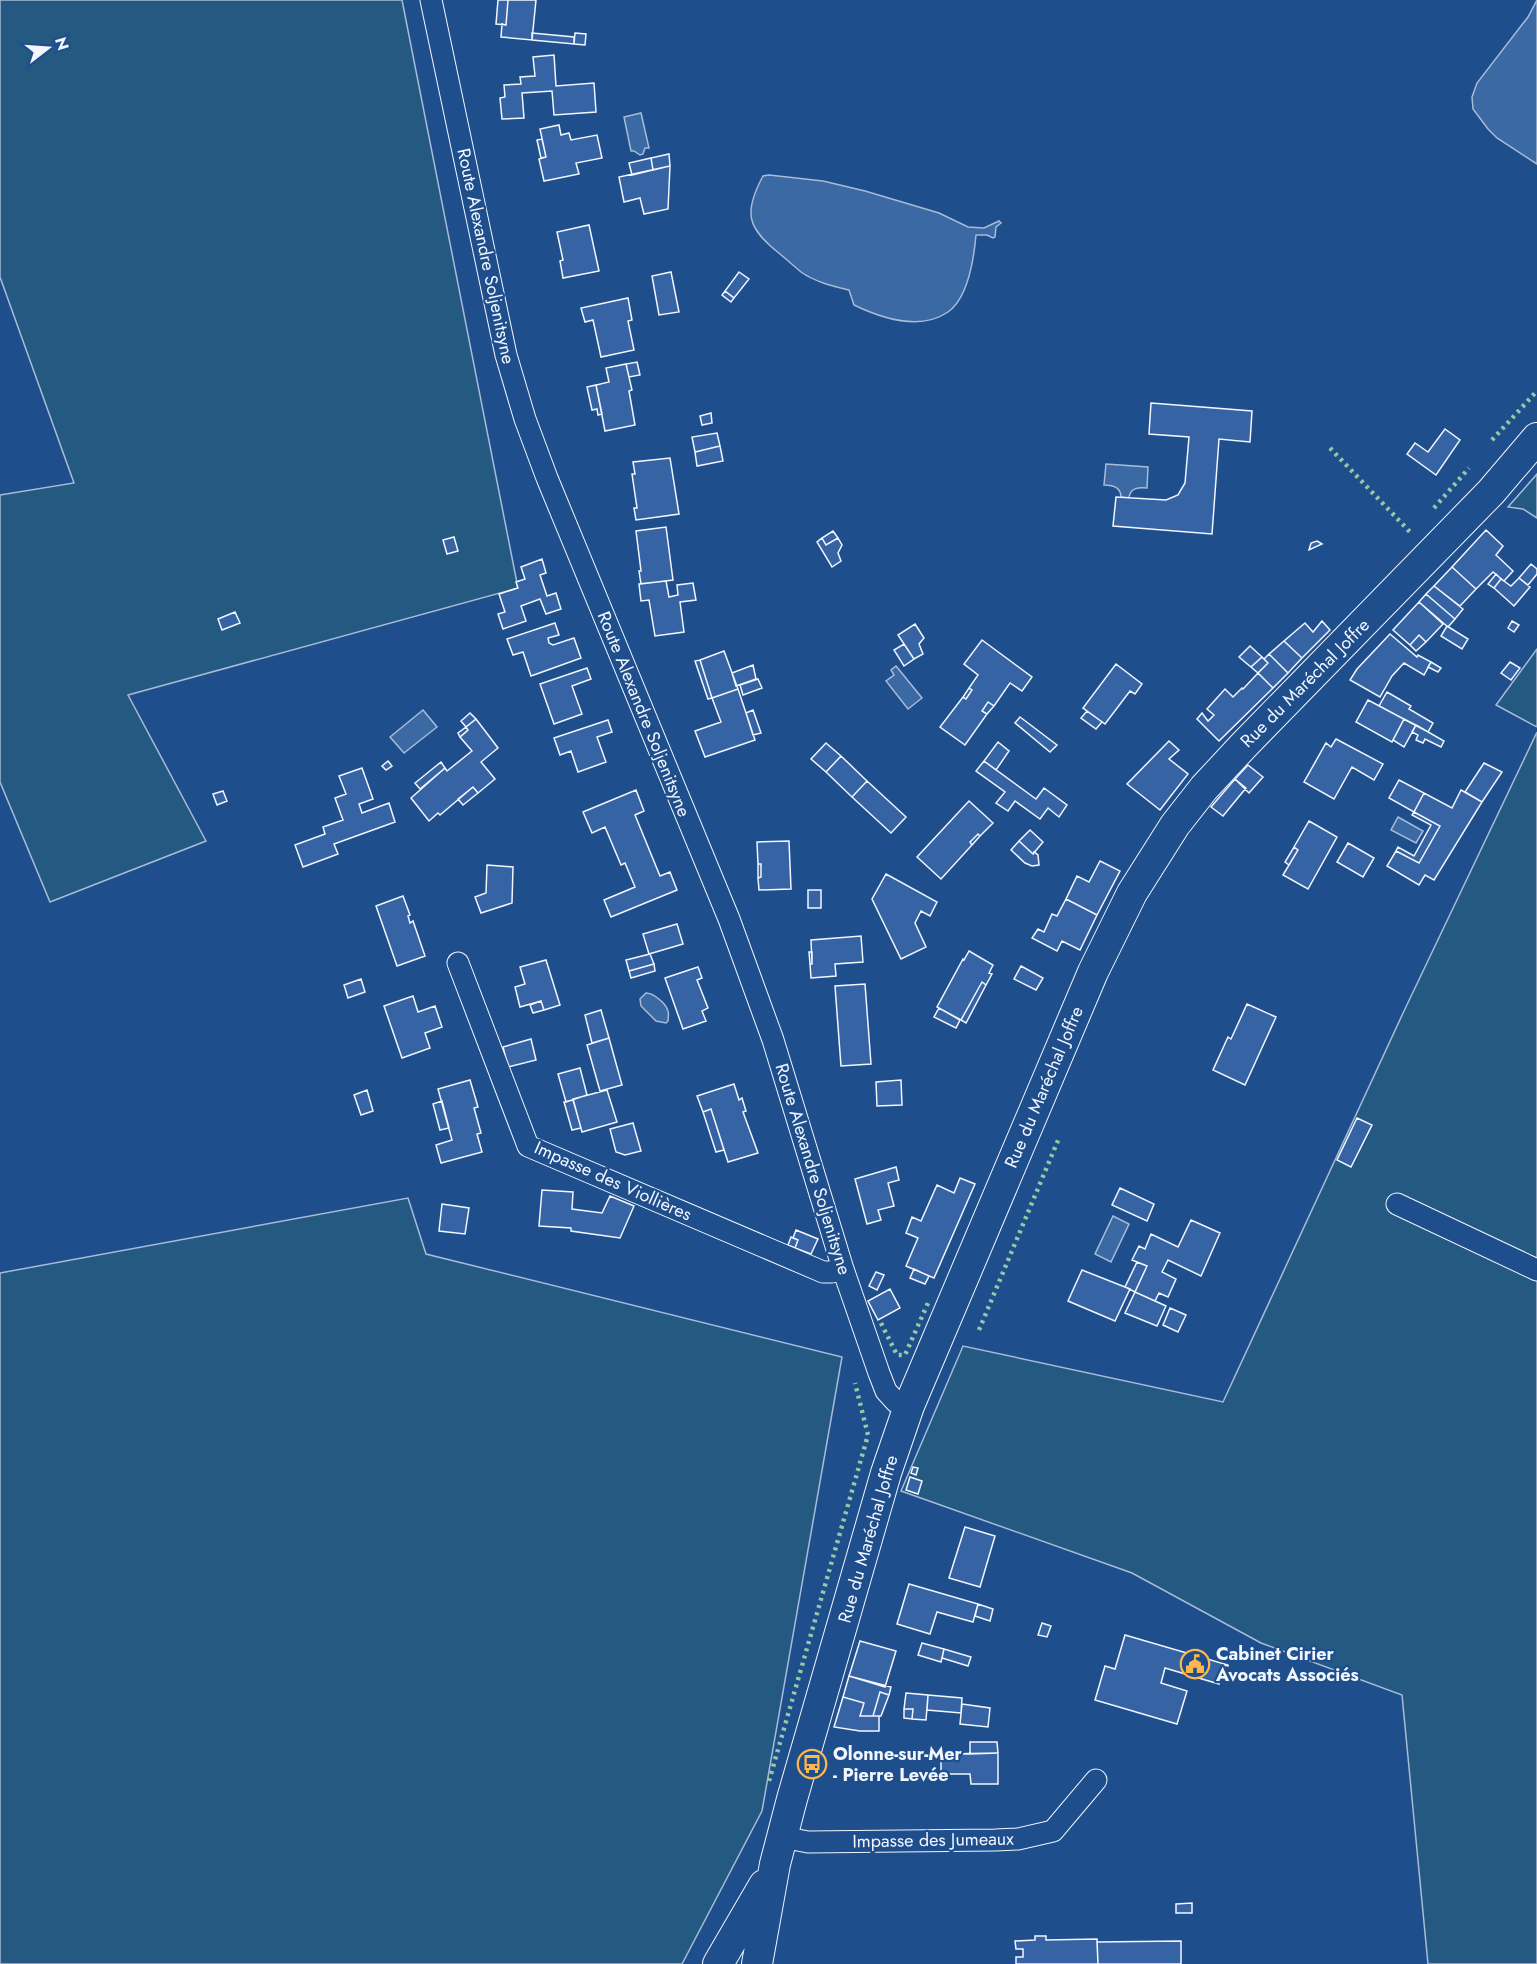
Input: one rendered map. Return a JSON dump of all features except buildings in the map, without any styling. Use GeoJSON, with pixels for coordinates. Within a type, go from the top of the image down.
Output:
{"type":"FeatureCollection","features":[{"type":"Feature","properties":{"kind":"street","name":"Route Alexandre Soljenitsyne"},"geometry":{"type":"LineString","coordinates":[[431,0],[506,356],[525,419],[555,499],[729,919],[773,1040],[843,1269],[886,1391],[896,1402],[909,1406]]}},
{"type":"Feature","properties":{"kind":"street","name":"Rue du Maréchal Joffre"},"geometry":{"type":"LineString","coordinates":[[757,1964],[779,1850],[886,1473],[909,1406],[1093,972],[1132,893],[1175,825],[1204,788],[1491,492],[1537,438]]}},
{"type":"Feature","properties":{"kind":"street","name":"Impasse des Viollières"},"geometry":{"type":"LineString","coordinates":[[458,963],[528,1146],[823,1272],[843,1269]]}},
{"type":"Feature","properties":{"kind":"street"},"geometry":{"type":"LineString","coordinates":[[1397,1204],[1537,1270]]}},
{"type":"Feature","properties":{"kind":"street","name":"Impasse des Jumeaux"},"geometry":{"type":"LineString","coordinates":[[779,1850],[808,1842],[1018,1839],[1053,1831],[1096,1780]]}},
{"type":"Feature","properties":{"kind":"street","name":"Rue du Maréchal Joffre"},"geometry":{"type":"LineString","coordinates":[[718,1964],[779,1850]]}},
{"type":"Feature","properties":{"kind":"shaded area"},"geometry":{"type":"Polygon","coordinates":[[[0,0],[402,0],[518,588],[128,695],[206,841],[50,902],[0,782],[0,495],[74,483],[0,277],[0,0]]]}},
{"type":"Feature","properties":{"kind":"shaded area"},"geometry":{"type":"Polygon","coordinates":[[[1537,0],[1537,164],[1497,138],[1488,129],[1473,109],[1472,97],[1477,83],[1528,17],[1537,0]]]}},
{"type":"Feature","properties":{"kind":"shaded area"},"geometry":{"type":"Polygon","coordinates":[[[641,113],[649,148],[645,148],[643,154],[640,155],[631,151],[624,117],[641,113]]]}},
{"type":"Feature","properties":{"kind":"shaded area"},"geometry":{"type":"Polygon","coordinates":[[[763,176],[823,181],[865,191],[939,213],[968,227],[984,228],[999,221],[1001,223],[996,227],[993,238],[987,235],[976,235],[972,265],[965,287],[955,306],[948,312],[925,321],[913,322],[888,318],[854,305],[849,290],[818,281],[801,272],[761,236],[755,228],[751,210],[763,176]]]}},
{"type":"Feature","properties":{"kind":"shaded area"},"geometry":{"type":"Polygon","coordinates":[[[1106,464],[1148,467],[1147,488],[1135,489],[1129,498],[1121,497],[1116,487],[1104,485],[1106,464]]]}},
{"type":"Feature","properties":{"kind":"shaded area"},"geometry":{"type":"Polygon","coordinates":[[[1537,474],[1537,518],[1523,509],[1508,507],[1537,474]]]}},
{"type":"Feature","properties":{"kind":"shaded area"},"geometry":{"type":"Polygon","coordinates":[[[1537,649],[1537,727],[1496,705],[1537,649]]]}},
{"type":"Feature","properties":{"kind":"shaded area"},"geometry":{"type":"Polygon","coordinates":[[[896,666],[922,698],[908,709],[886,681],[894,675],[891,670],[896,666]]]}},
{"type":"Feature","properties":{"kind":"shaded area"},"geometry":{"type":"Polygon","coordinates":[[[423,710],[437,727],[404,753],[390,737],[423,710]]]}},
{"type":"Feature","properties":{"kind":"shaded area"},"geometry":{"type":"Polygon","coordinates":[[[1537,732],[1537,1964],[1428,1964],[1402,1695],[1261,1643],[1132,1573],[901,1491],[963,1346],[1223,1402],[1404,1011],[1537,732]]]}},
{"type":"Feature","properties":{"kind":"shaded area"},"geometry":{"type":"Polygon","coordinates":[[[1398,817],[1423,831],[1416,843],[1391,830],[1398,817]]]}},
{"type":"Feature","properties":{"kind":"shaded area"},"geometry":{"type":"Polygon","coordinates":[[[646,993],[656,997],[667,1008],[668,1021],[666,1023],[656,1021],[641,1006],[640,999],[646,993]]]}},
{"type":"Feature","properties":{"kind":"shaded area"},"geometry":{"type":"Polygon","coordinates":[[[408,1198],[426,1254],[842,1357],[762,1811],[682,1964],[0,1964],[0,1273],[408,1198]]]}},
{"type":"Feature","properties":{"kind":"shaded area"},"geometry":{"type":"Polygon","coordinates":[[[1113,1216],[1129,1224],[1111,1262],[1095,1254],[1113,1216]]]}},
{"type":"Feature","properties":{"kind":"hedge"},"geometry":{"type":"LineString","coordinates":[[1492,440],[1537,391]]}},
{"type":"Feature","properties":{"kind":"hedge"},"geometry":{"type":"LineString","coordinates":[[1330,448],[1410,532]]}},
{"type":"Feature","properties":{"kind":"hedge"},"geometry":{"type":"LineString","coordinates":[[1434,508],[1469,468]]}},
{"type":"Feature","properties":{"kind":"hedge"},"geometry":{"type":"LineString","coordinates":[[979,1330],[1059,1138]]}},
{"type":"Feature","properties":{"kind":"hedge"},"geometry":{"type":"LineString","coordinates":[[881,1323],[897,1355],[905,1355],[928,1303]]}},
{"type":"Feature","properties":{"kind":"hedge"},"geometry":{"type":"LineString","coordinates":[[769,1781],[868,1435],[855,1383]]}},
{"type":"Feature","properties":{"kind":"place","name":"Cabinet Cirier Avocats Associés"},"geometry":{"type":"Point","coordinates":[1195,1664]}},
{"type":"Feature","properties":{"kind":"place","name":"Olonne-sur-Mer - Pierre Levée"},"geometry":{"type":"Point","coordinates":[812,1764]}}]}
